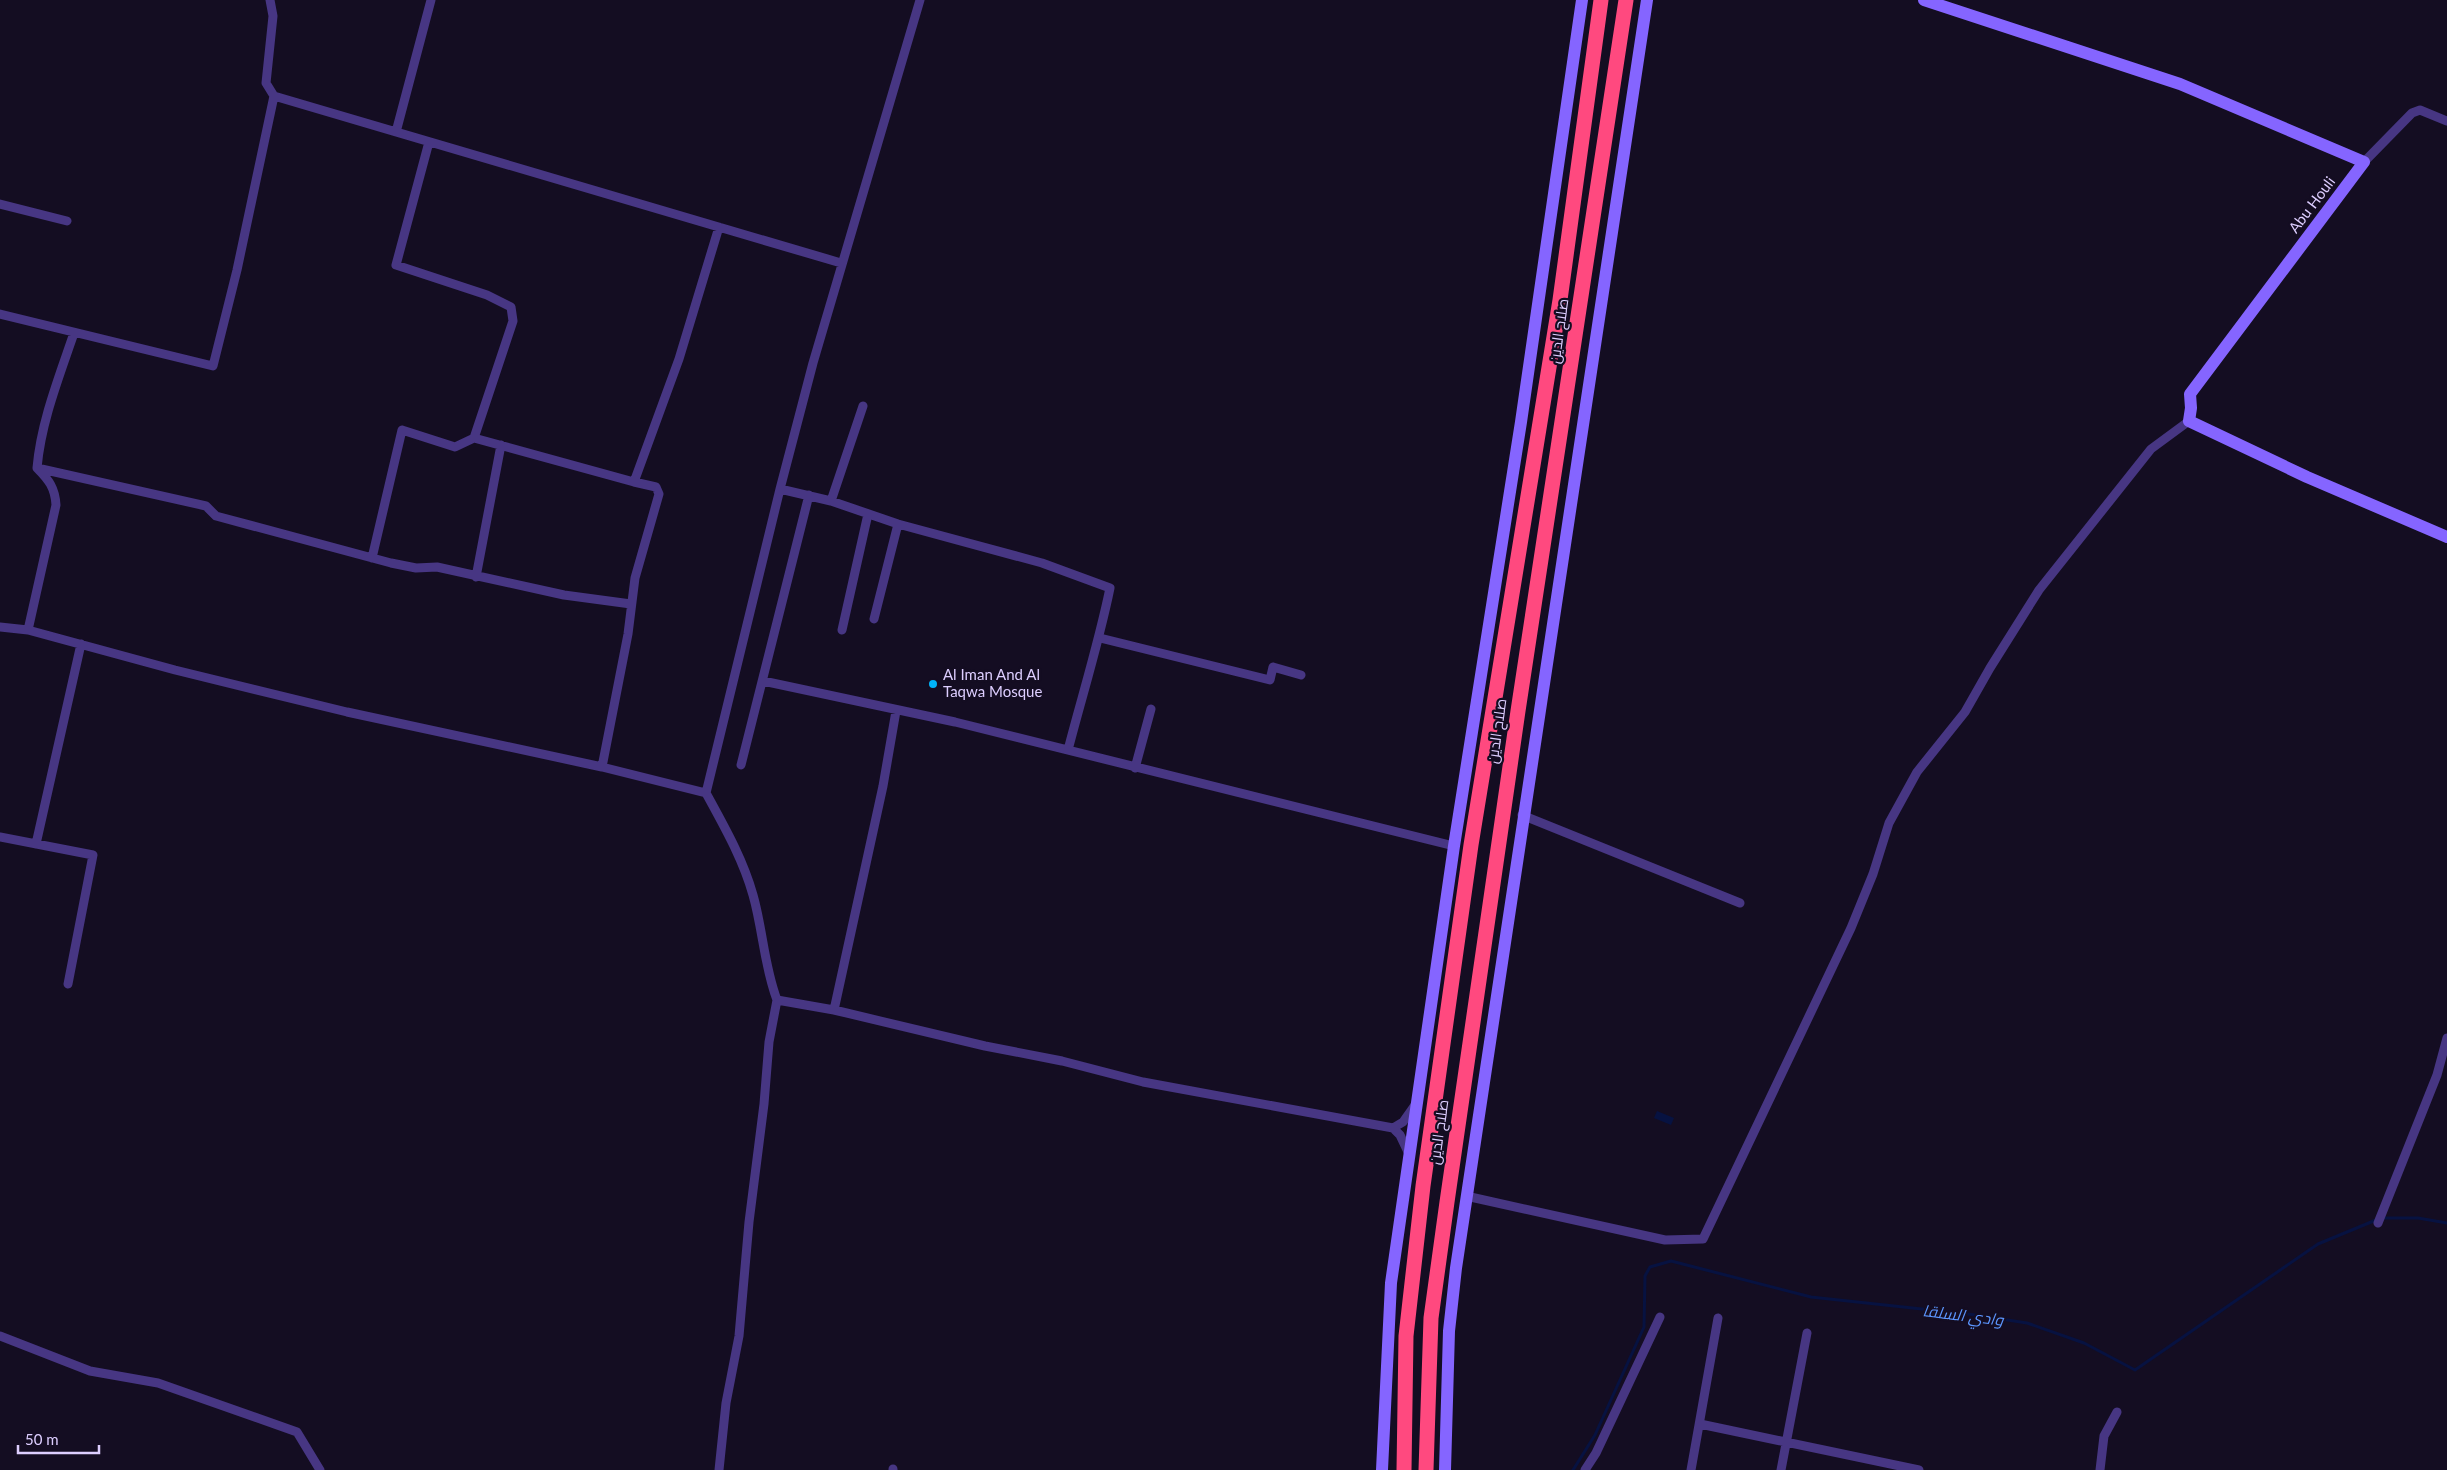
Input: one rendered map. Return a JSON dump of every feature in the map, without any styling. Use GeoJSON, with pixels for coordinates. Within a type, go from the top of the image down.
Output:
{"type":"FeatureCollection","features":[{"type":"Feature","properties":{"kind":"highway","name":"صلاح الدين"},"geometry":{"type":"LineString","coordinates":[[1404,1470],[1406,1336],[1419,1217],[1471,845],[1560,300],[1566,245],[1601,0]]}},
{"type":"Feature","properties":{"kind":"highway","name":"صلاح الدين"},"geometry":{"type":"LineString","coordinates":[[1426,1470],[1431,1318],[1518,711],[1626,0]]}},
{"type":"Feature","properties":{"kind":"highway"},"geometry":{"type":"LineString","coordinates":[[1566,245],[1576,242],[1589,251]]}},
{"type":"Feature","properties":{"kind":"highway"},"geometry":{"type":"LineString","coordinates":[[1534,456],[1539,456],[1545,460],[1554,473]]}},
{"type":"Feature","properties":{"kind":"main road"},"geometry":{"type":"LineString","coordinates":[[1382,1470],[1386,1352],[1391,1283],[1454,846],[1521,422],[1582,0]]}},
{"type":"Feature","properties":{"kind":"main road"},"geometry":{"type":"LineString","coordinates":[[1445,1470],[1449,1331],[1466,1196],[1522,815],[1647,0]]}},
{"type":"Feature","properties":{"kind":"main road"},"geometry":{"type":"LineString","coordinates":[[1924,0],[2180,84],[2364,162]]}},
{"type":"Feature","properties":{"kind":"main road","name":"Abu Houli"},"geometry":{"type":"LineString","coordinates":[[2189,421],[2191,408],[2190,394],[2364,162]]}},
{"type":"Feature","properties":{"kind":"main road"},"geometry":{"type":"LineString","coordinates":[[2189,421],[2307,477],[2447,537]]}},
{"type":"Feature","properties":{"kind":"street"},"geometry":{"type":"LineString","coordinates":[[270,0],[273,16],[266,83],[274,96],[841,263]]}},
{"type":"Feature","properties":{"kind":"street"},"geometry":{"type":"LineString","coordinates":[[396,132],[431,0]]}},
{"type":"Feature","properties":{"kind":"street"},"geometry":{"type":"LineString","coordinates":[[719,1470],[726,1403],[739,1336],[749,1222],[764,1104],[769,1042],[777,1000],[769,980],[753,894],[734,844],[706,793],[780,489],[841,263],[920,0]]}},
{"type":"Feature","properties":{"kind":"street"},"geometry":{"type":"LineString","coordinates":[[0,314],[213,366],[237,270],[274,96]]}},
{"type":"Feature","properties":{"kind":"street"},"geometry":{"type":"LineString","coordinates":[[2364,162],[2412,112],[2420,110],[2447,120]]}},
{"type":"Feature","properties":{"kind":"street"},"geometry":{"type":"LineString","coordinates":[[429,142],[396,265],[487,295],[511,307],[513,321],[474,438]]}},
{"type":"Feature","properties":{"kind":"street"},"geometry":{"type":"LineString","coordinates":[[0,204],[67,222]]}},
{"type":"Feature","properties":{"kind":"street"},"geometry":{"type":"LineString","coordinates":[[634,482],[679,359],[719,228]]}},
{"type":"Feature","properties":{"kind":"street"},"geometry":{"type":"LineString","coordinates":[[37,468],[39,451],[54,393],[74,333]]}},
{"type":"Feature","properties":{"kind":"street"},"geometry":{"type":"LineString","coordinates":[[831,501],[863,406]]}},
{"type":"Feature","properties":{"kind":"street"},"geometry":{"type":"LineString","coordinates":[[1466,1196],[1665,1240],[1703,1239],[1851,928],[1874,874],[1889,823],[1917,772],[1966,712],[1990,668],[2045,582],[2151,449],[2189,421]]}},
{"type":"Feature","properties":{"kind":"street"},"geometry":{"type":"LineString","coordinates":[[372,558],[402,430],[455,447],[474,438],[656,487],[659,494],[635,578],[628,634],[602,767]]}},
{"type":"Feature","properties":{"kind":"street"},"geometry":{"type":"LineString","coordinates":[[476,576],[501,445]]}},
{"type":"Feature","properties":{"kind":"street"},"geometry":{"type":"LineString","coordinates":[[37,468],[206,506],[216,516],[372,558],[416,568],[437,567],[564,595],[631,604]]}},
{"type":"Feature","properties":{"kind":"street"},"geometry":{"type":"LineString","coordinates":[[28,630],[56,505],[56,493],[50,481],[37,468]]}},
{"type":"Feature","properties":{"kind":"street"},"geometry":{"type":"LineString","coordinates":[[780,489],[831,501],[898,524],[1042,563],[1110,588],[1100,638],[1093,654],[1068,750]]}},
{"type":"Feature","properties":{"kind":"street"},"geometry":{"type":"LineString","coordinates":[[741,765],[764,681],[809,495]]}},
{"type":"Feature","properties":{"kind":"street"},"geometry":{"type":"LineString","coordinates":[[842,630],[868,514]]}},
{"type":"Feature","properties":{"kind":"street"},"geometry":{"type":"LineString","coordinates":[[874,619],[898,524]]}},
{"type":"Feature","properties":{"kind":"street"},"geometry":{"type":"LineString","coordinates":[[0,627],[28,630],[347,712],[602,767],[706,793]]}},
{"type":"Feature","properties":{"kind":"street"},"geometry":{"type":"LineString","coordinates":[[1100,638],[1270,680],[1273,667],[1300,675]]}},
{"type":"Feature","properties":{"kind":"street"},"geometry":{"type":"LineString","coordinates":[[36,844],[81,644]]}},
{"type":"Feature","properties":{"kind":"street"},"geometry":{"type":"LineString","coordinates":[[764,681],[896,711],[938,718],[1454,846]]}},
{"type":"Feature","properties":{"kind":"street"},"geometry":{"type":"LineString","coordinates":[[1135,768],[1151,709]]}},
{"type":"Feature","properties":{"kind":"street"},"geometry":{"type":"LineString","coordinates":[[834,1010],[883,786],[896,711]]}},
{"type":"Feature","properties":{"kind":"street"},"geometry":{"type":"LineString","coordinates":[[1522,815],[1740,903]]}},
{"type":"Feature","properties":{"kind":"street"},"geometry":{"type":"LineString","coordinates":[[0,837],[92,855],[68,984]]}},
{"type":"Feature","properties":{"kind":"street"},"geometry":{"type":"LineString","coordinates":[[777,1000],[834,1010],[985,1046],[1062,1061],[1143,1082],[1393,1128],[1400,1135],[1409,1155]]}},
{"type":"Feature","properties":{"kind":"street"},"geometry":{"type":"LineString","coordinates":[[2378,1223],[2437,1074],[2447,1038]]}},
{"type":"Feature","properties":{"kind":"street"},"geometry":{"type":"LineString","coordinates":[[1393,1128],[1403,1122],[1417,1102]]}},
{"type":"Feature","properties":{"kind":"street"},"geometry":{"type":"LineString","coordinates":[[1585,1470],[1596,1453],[1660,1317]]}},
{"type":"Feature","properties":{"kind":"street"},"geometry":{"type":"LineString","coordinates":[[1691,1470],[1718,1318]]}},
{"type":"Feature","properties":{"kind":"street"},"geometry":{"type":"LineString","coordinates":[[1781,1470],[1807,1333]]}},
{"type":"Feature","properties":{"kind":"street"},"geometry":{"type":"LineString","coordinates":[[0,1336],[90,1371],[158,1383],[297,1432],[320,1470]]}},
{"type":"Feature","properties":{"kind":"street"},"geometry":{"type":"LineString","coordinates":[[2100,1470],[2104,1436],[2118,1412]]}},
{"type":"Feature","properties":{"kind":"street"},"geometry":{"type":"LineString","coordinates":[[1700,1424],[1919,1470]]}},
{"type":"Feature","properties":{"kind":"shaded area"},"geometry":{"type":"Polygon","coordinates":[[[1657,1111],[1674,1118],[1671,1125],[1654,1118],[1657,1111]]]}},
{"type":"Feature","properties":{"kind":"waterway","name":"وادي السلقا"},"geometry":{"type":"LineString","coordinates":[[2382,1218],[2418,1218],[2447,1223]]}},
{"type":"Feature","properties":{"kind":"waterway","name":"وادي السلقا"},"geometry":{"type":"LineString","coordinates":[[1573,1470],[1595,1435],[1644,1327],[1645,1276],[1650,1267],[1671,1261],[1811,1297],[1968,1314],[2027,1323],[2084,1343],[2135,1370],[2318,1244],[2376,1220]]}},
{"type":"Feature","properties":{"kind":"place","name":"Al Iman And Al Taqwa Mosque"},"geometry":{"type":"Point","coordinates":[933,684]}}]}
